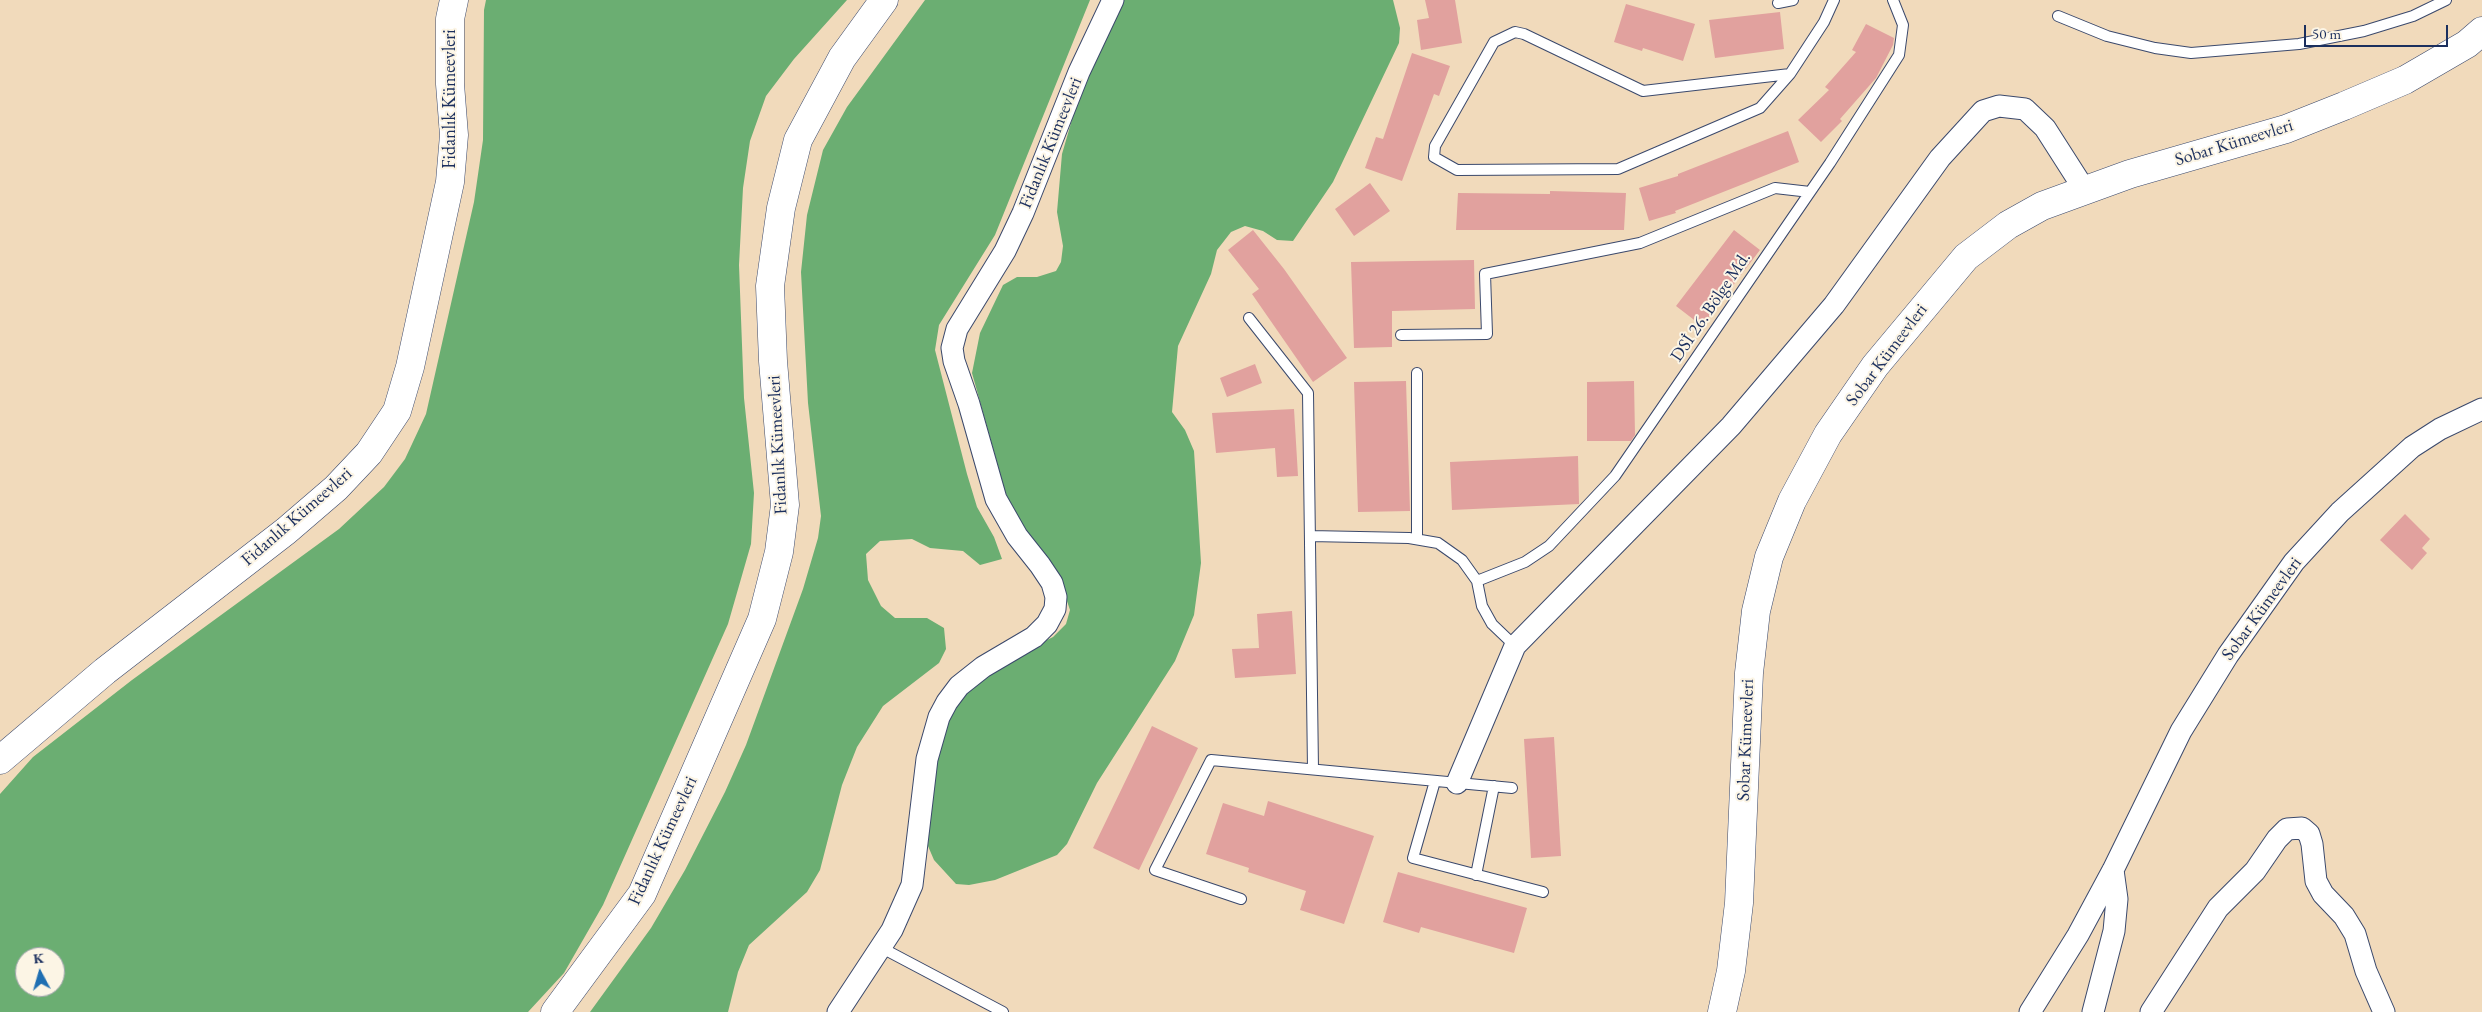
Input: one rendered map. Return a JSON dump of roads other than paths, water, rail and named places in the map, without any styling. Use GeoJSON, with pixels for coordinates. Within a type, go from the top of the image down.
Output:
{"type":"FeatureCollection","features":[{"type":"Feature","properties":{"kind":"main road","name":"Fidanlık Kümeevleri"},"geometry":{"type":"LineString","coordinates":[[0,760],[104,671],[286,530],[336,488],[369,453],[397,411],[410,367],[450,182],[454,135],[450,84],[450,19],[454,0]]}},
{"type":"Feature","properties":{"kind":"main road","name":"Fidanlık Kümeevleri"},"geometry":{"type":"LineString","coordinates":[[555,1012],[642,894],[762,619],[779,552],[785,505],[773,362],[770,286],[781,208],[798,140],[842,58],[884,0]]}},
{"type":"Feature","properties":{"kind":"main road","name":"Sobar Kümeevleri"},"geometry":{"type":"LineString","coordinates":[[1722,1012],[1731,971],[1739,903],[1749,673],[1756,611],[1769,558],[1792,501],[1828,434],[1875,366],[1966,257],[2008,225],[2042,206],[2084,189],[2286,129],[2344,106],[2405,80],[2467,44],[2482,31]]}},
{"type":"Feature","properties":{"kind":"street","name":"Fidanlık Kümeevleri"},"geometry":{"type":"LineString","coordinates":[[838,1012],[904,907],[912,884],[927,759],[939,716],[959,686],[983,667],[1034,637],[1051,617],[1054,609],[1056,597],[1052,583],[1017,536],[996,499],[969,404],[954,361],[952,348],[957,329],[1005,251],[1023,213],[1079,72],[1113,0]]}},
{"type":"Feature","properties":{"kind":"street"},"geometry":{"type":"LineString","coordinates":[[1457,782],[1514,646],[1732,426],[1834,305],[1940,158],[1983,111],[1999,106],[2025,109],[2045,128],[2084,189]]}},
{"type":"Feature","properties":{"kind":"street","name":"Sobar Kümeevleri"},"geometry":{"type":"LineString","coordinates":[[2030,1012],[2078,935],[2113,870],[2182,730],[2228,655],[2294,562],[2340,512],[2412,447],[2440,429],[2482,409]]}},
{"type":"Feature","properties":{"kind":"street"},"geometry":{"type":"LineString","coordinates":[[2151,1012],[2218,908],[2255,871],[2282,834],[2288,829],[2302,828],[2309,834],[2312,844],[2316,881],[2323,894],[2344,916],[2355,934],[2366,971],[2384,1012]]}},
{"type":"Feature","properties":{"kind":"street"},"geometry":{"type":"LineString","coordinates":[[2092,1012],[2114,931],[2117,899],[2113,870]]}},
{"type":"Feature","properties":{"kind":"lane"},"geometry":{"type":"LineString","coordinates":[[1778,4],[1793,0]]}},
{"type":"Feature","properties":{"kind":"lane"},"geometry":{"type":"LineString","coordinates":[[1790,74],[1643,92],[1524,34],[1515,32],[1494,42],[1435,146],[1434,157],[1458,170],[1618,169],[1760,108],[1790,74],[1824,22],[1834,0]]}},
{"type":"Feature","properties":{"kind":"lane","name":"DSİ 26. Bölge Md."},"geometry":{"type":"LineString","coordinates":[[1477,581],[1524,562],[1549,546],[1615,476],[1810,192],[1899,55],[1903,25],[1893,0]]}},
{"type":"Feature","properties":{"kind":"lane"},"geometry":{"type":"LineString","coordinates":[[2058,16],[2106,36],[2155,48],[2191,53],[2298,44],[2364,31],[2413,16],[2446,0]]}},
{"type":"Feature","properties":{"kind":"lane"},"geometry":{"type":"LineString","coordinates":[[1400,335],[1487,334],[1485,274],[1640,244],[1775,188],[1810,192]]}},
{"type":"Feature","properties":{"kind":"lane"},"geometry":{"type":"LineString","coordinates":[[1249,318],[1308,393],[1313,770]]}},
{"type":"Feature","properties":{"kind":"lane"},"geometry":{"type":"LineString","coordinates":[[1417,373],[1417,539]]}},
{"type":"Feature","properties":{"kind":"lane"},"geometry":{"type":"LineString","coordinates":[[1310,536],[1417,539],[1438,543],[1462,560],[1477,581],[1482,606],[1492,624],[1514,646]]}},
{"type":"Feature","properties":{"kind":"lane"},"geometry":{"type":"LineString","coordinates":[[1241,899],[1155,870],[1211,760],[1512,788]]}},
{"type":"Feature","properties":{"kind":"lane"},"geometry":{"type":"LineString","coordinates":[[1435,781],[1413,858],[1543,892]]}},
{"type":"Feature","properties":{"kind":"lane"},"geometry":{"type":"LineString","coordinates":[[1476,875],[1494,786]]}},
{"type":"Feature","properties":{"kind":"lane"},"geometry":{"type":"LineString","coordinates":[[880,947],[1003,1012]]}}]}
